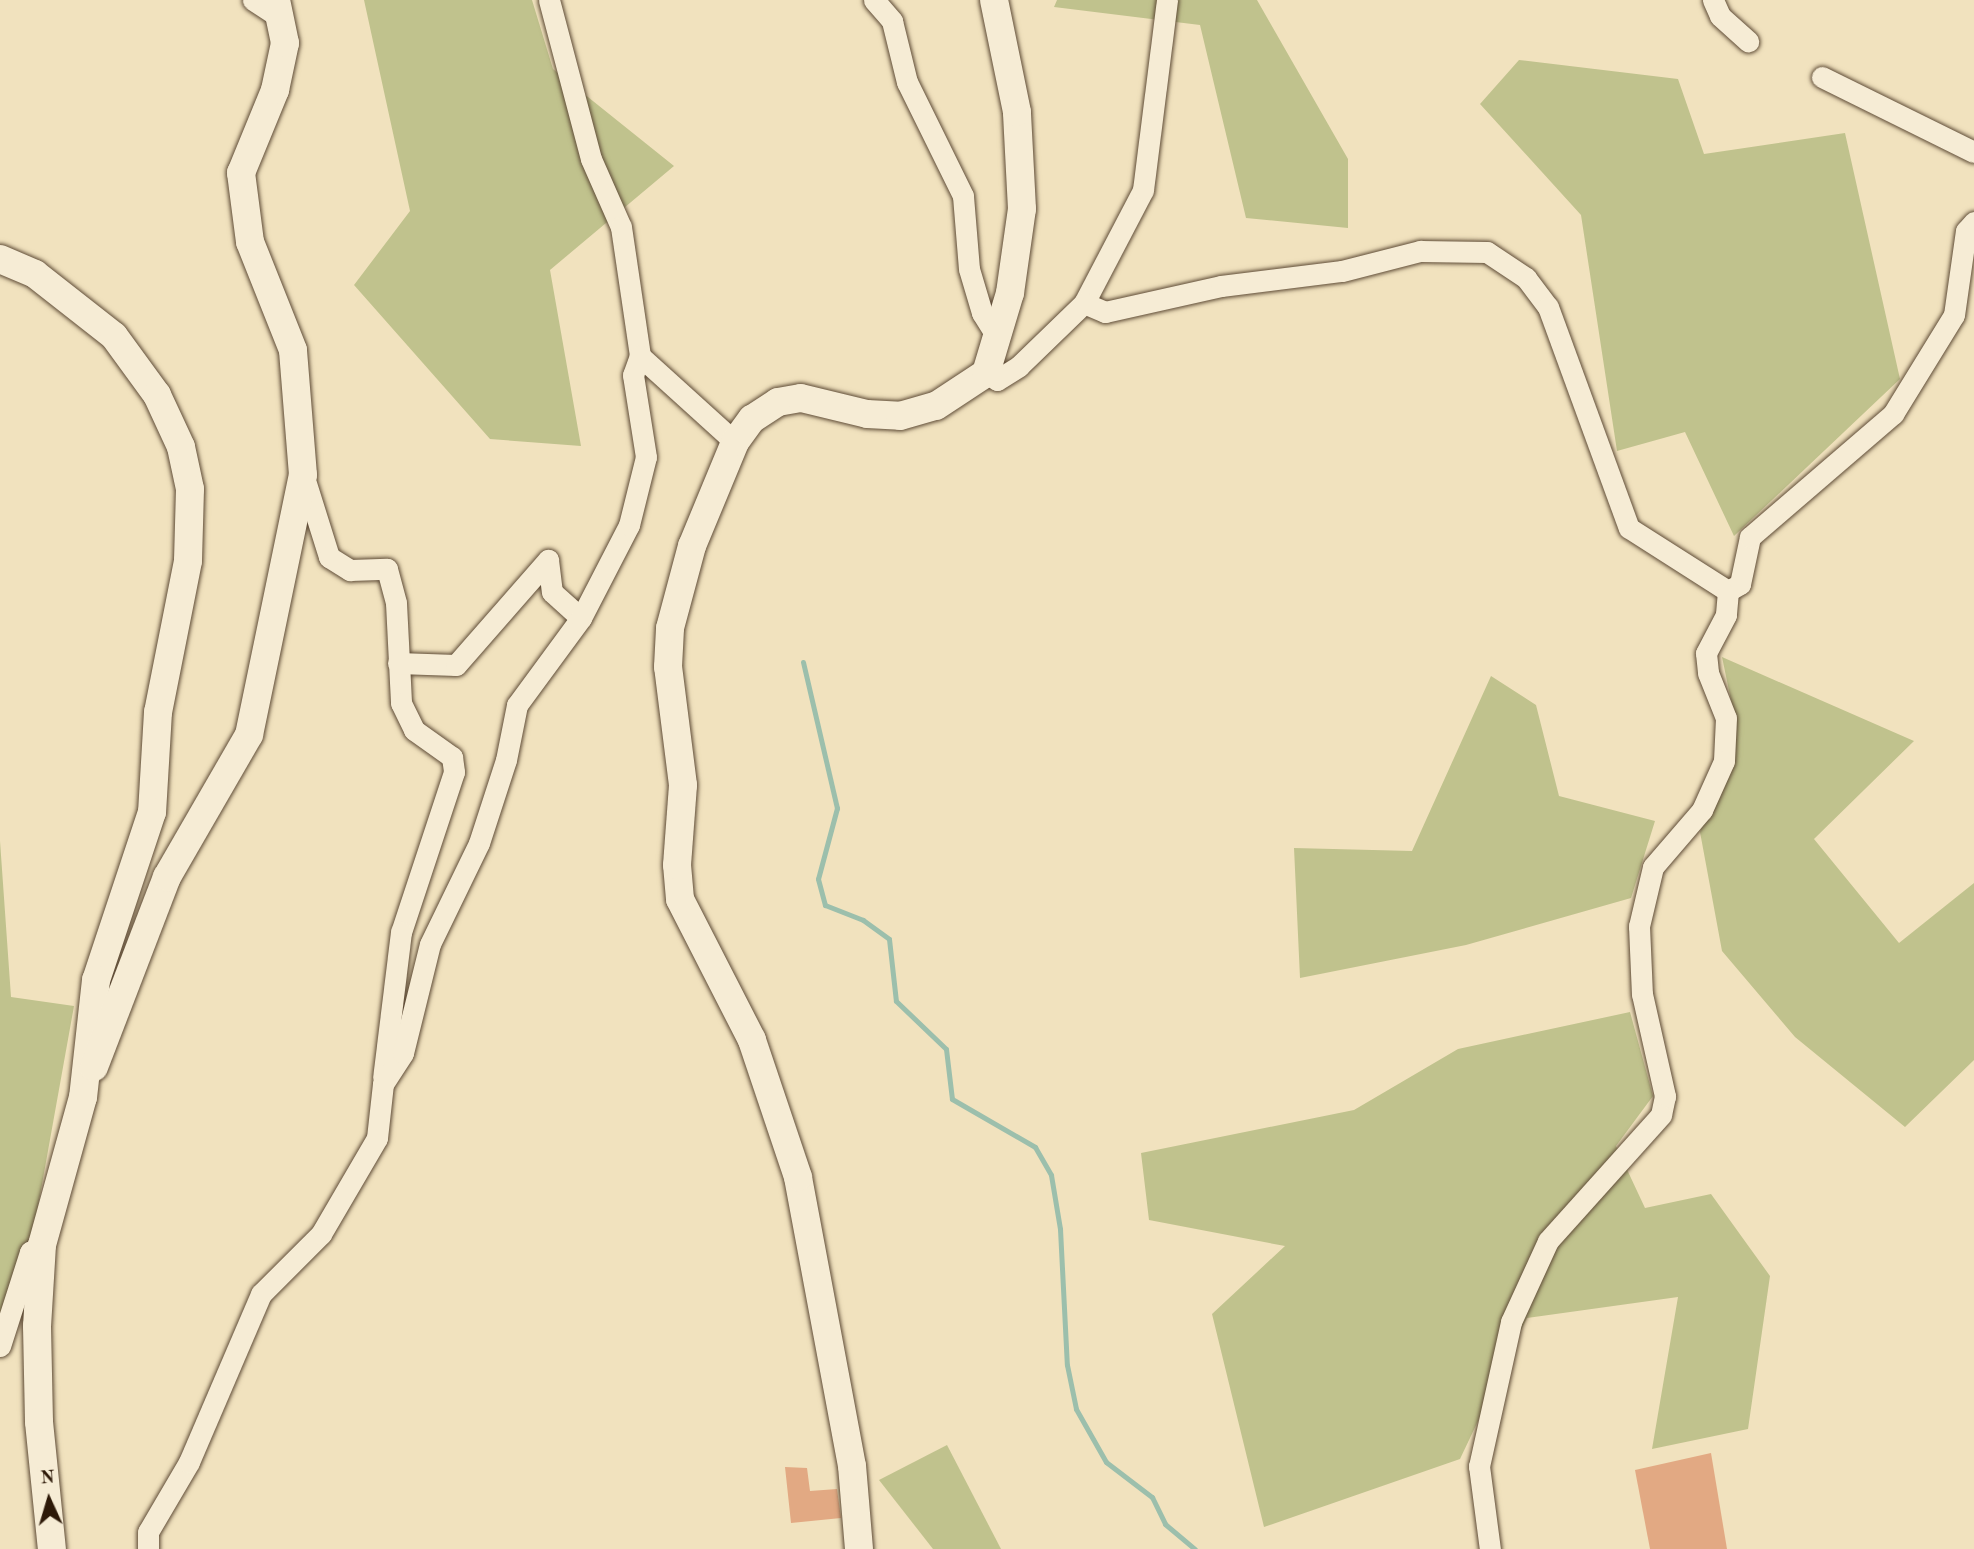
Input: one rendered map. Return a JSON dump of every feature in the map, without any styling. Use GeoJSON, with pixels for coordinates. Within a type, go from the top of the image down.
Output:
{"type":"FeatureCollection","features":[{"type":"Feature","properties":{"kind":"street"},"geometry":{"type":"LineString","coordinates":[[148,1549],[148,1532],[189,1462],[261,1294],[321,1234],[377,1138],[401,932],[454,772],[452,757],[414,730],[401,703],[396,603],[387,569],[350,570],[329,557],[303,475],[293,350],[250,242],[242,173],[275,90],[285,43],[276,8],[253,0]]}},
{"type":"Feature","properties":{"kind":"street"},"geometry":{"type":"LineString","coordinates":[[383,1084],[403,1053],[430,944],[479,843],[506,760],[517,705],[581,618],[629,525],[646,457],[633,374],[640,356],[621,227],[591,159],[550,0]]}},
{"type":"Feature","properties":{"kind":"street"},"geometry":{"type":"LineString","coordinates":[[874,0],[892,21],[907,82],[963,196],[969,269],[982,313],[998,339]]}},
{"type":"Feature","properties":{"kind":"street"},"geometry":{"type":"LineString","coordinates":[[859,1549],[852,1466],[798,1177],[752,1040],[680,899],[677,865],[683,785],[668,667],[670,628],[692,546],[736,442],[752,419],[778,402],[801,398],[867,414],[900,416],[936,405],[986,373],[998,339],[1022,209],[1017,112],[994,0]]}},
{"type":"Feature","properties":{"kind":"street"},"geometry":{"type":"LineString","coordinates":[[986,373],[997,380],[1019,366],[1084,303],[1143,190],[1157,103],[1167,0]]}},
{"type":"Feature","properties":{"kind":"street"},"geometry":{"type":"LineString","coordinates":[[1713,0],[1720,16],[1748,41]]}},
{"type":"Feature","properties":{"kind":"street"},"geometry":{"type":"LineString","coordinates":[[1822,77],[1974,152]]}},
{"type":"Feature","properties":{"kind":"street"},"geometry":{"type":"LineString","coordinates":[[1728,591],[1740,583],[1750,537],[1893,414],[1954,315],[1966,231],[1974,222]]}},
{"type":"Feature","properties":{"kind":"street"},"geometry":{"type":"LineString","coordinates":[[1084,303],[1105,312],[1221,286],[1342,271],[1420,251],[1459,248],[1504,259],[1548,307],[1629,528],[1728,591]]}},
{"type":"Feature","properties":{"kind":"street"},"geometry":{"type":"LineString","coordinates":[[0,259],[36,274],[114,336],[158,395],[181,447],[190,489],[188,561],[158,712],[152,812],[96,980],[84,1085],[42,1245],[37,1326],[39,1423],[52,1549]]}},
{"type":"Feature","properties":{"kind":"street"},"geometry":{"type":"LineString","coordinates":[[640,356],[736,442]]}},
{"type":"Feature","properties":{"kind":"street"},"geometry":{"type":"LineString","coordinates":[[84,1085],[105,1046],[167,877],[249,735],[303,475]]}},
{"type":"Feature","properties":{"kind":"street"},"geometry":{"type":"LineString","coordinates":[[398,663],[456,665],[548,560],[552,592],[581,618]]}},
{"type":"Feature","properties":{"kind":"street"},"geometry":{"type":"LineString","coordinates":[[1490,1549],[1479,1466],[1511,1322],[1548,1241],[1661,1115],[1665,1096],[1642,994],[1639,926],[1653,867],[1702,810],[1724,761],[1726,718],[1708,673],[1706,653],[1726,615],[1728,591]]}},
{"type":"Feature","properties":{"kind":"street"},"geometry":{"type":"LineString","coordinates":[[0,1346],[30,1252],[42,1245]]}},
{"type":"Feature","properties":{"kind":"green space"},"geometry":{"type":"Polygon","coordinates":[[[364,0],[532,0],[553,69],[674,166],[550,270],[581,446],[490,439],[354,285],[410,211],[364,0]]]}},
{"type":"Feature","properties":{"kind":"green space"},"geometry":{"type":"Polygon","coordinates":[[[1057,0],[1257,0],[1348,159],[1348,228],[1246,218],[1200,25],[1054,7],[1057,0]]]}},
{"type":"Feature","properties":{"kind":"green space"},"geometry":{"type":"Polygon","coordinates":[[[1519,60],[1678,79],[1704,154],[1845,133],[1900,379],[1734,536],[1685,432],[1617,451],[1581,215],[1480,104],[1519,60]]]}},
{"type":"Feature","properties":{"kind":"green space"},"geometry":{"type":"Polygon","coordinates":[[[1722,657],[1914,741],[1814,839],[1899,943],[1974,883],[1974,1060],[1905,1127],[1795,1037],[1722,951],[1700,832],[1737,729],[1722,657]]]}},
{"type":"Feature","properties":{"kind":"green space"},"geometry":{"type":"Polygon","coordinates":[[[1491,676],[1536,705],[1559,796],[1655,821],[1631,898],[1466,945],[1300,978],[1294,848],[1412,851],[1491,676]]]}},
{"type":"Feature","properties":{"kind":"green space"},"geometry":{"type":"Polygon","coordinates":[[[0,841],[11,997],[74,1006],[21,1301],[0,1331],[0,841]]]}},
{"type":"Feature","properties":{"kind":"green space"},"geometry":{"type":"Polygon","coordinates":[[[1630,1012],[1653,1096],[1616,1146],[1645,1208],[1711,1194],[1770,1276],[1748,1429],[1652,1449],[1678,1297],[1527,1318],[1460,1459],[1264,1527],[1212,1314],[1285,1246],[1149,1220],[1141,1153],[1354,1110],[1458,1049],[1630,1012]]]}},
{"type":"Feature","properties":{"kind":"green space"},"geometry":{"type":"Polygon","coordinates":[[[947,1445],[1001,1549],[933,1549],[879,1480],[947,1445]]]}},
{"type":"Feature","properties":{"kind":"building"},"geometry":{"type":"Polygon","coordinates":[[[1711,1453],[1727,1549],[1650,1549],[1635,1470],[1711,1453]]]}},
{"type":"Feature","properties":{"kind":"building"},"geometry":{"type":"Polygon","coordinates":[[[785,1467],[807,1468],[810,1491],[837,1489],[841,1518],[791,1523],[785,1467]]]}},
{"type":"Feature","properties":{"kind":"waterway"},"geometry":{"type":"LineString","coordinates":[[803,662],[837,808],[818,879],[825,905],[863,920],[889,939],[896,1001],[946,1049],[952,1099],[1035,1147],[1051,1175],[1060,1229],[1067,1365],[1076,1409],[1106,1462],[1152,1497],[1165,1524],[1195,1549]]}}]}
